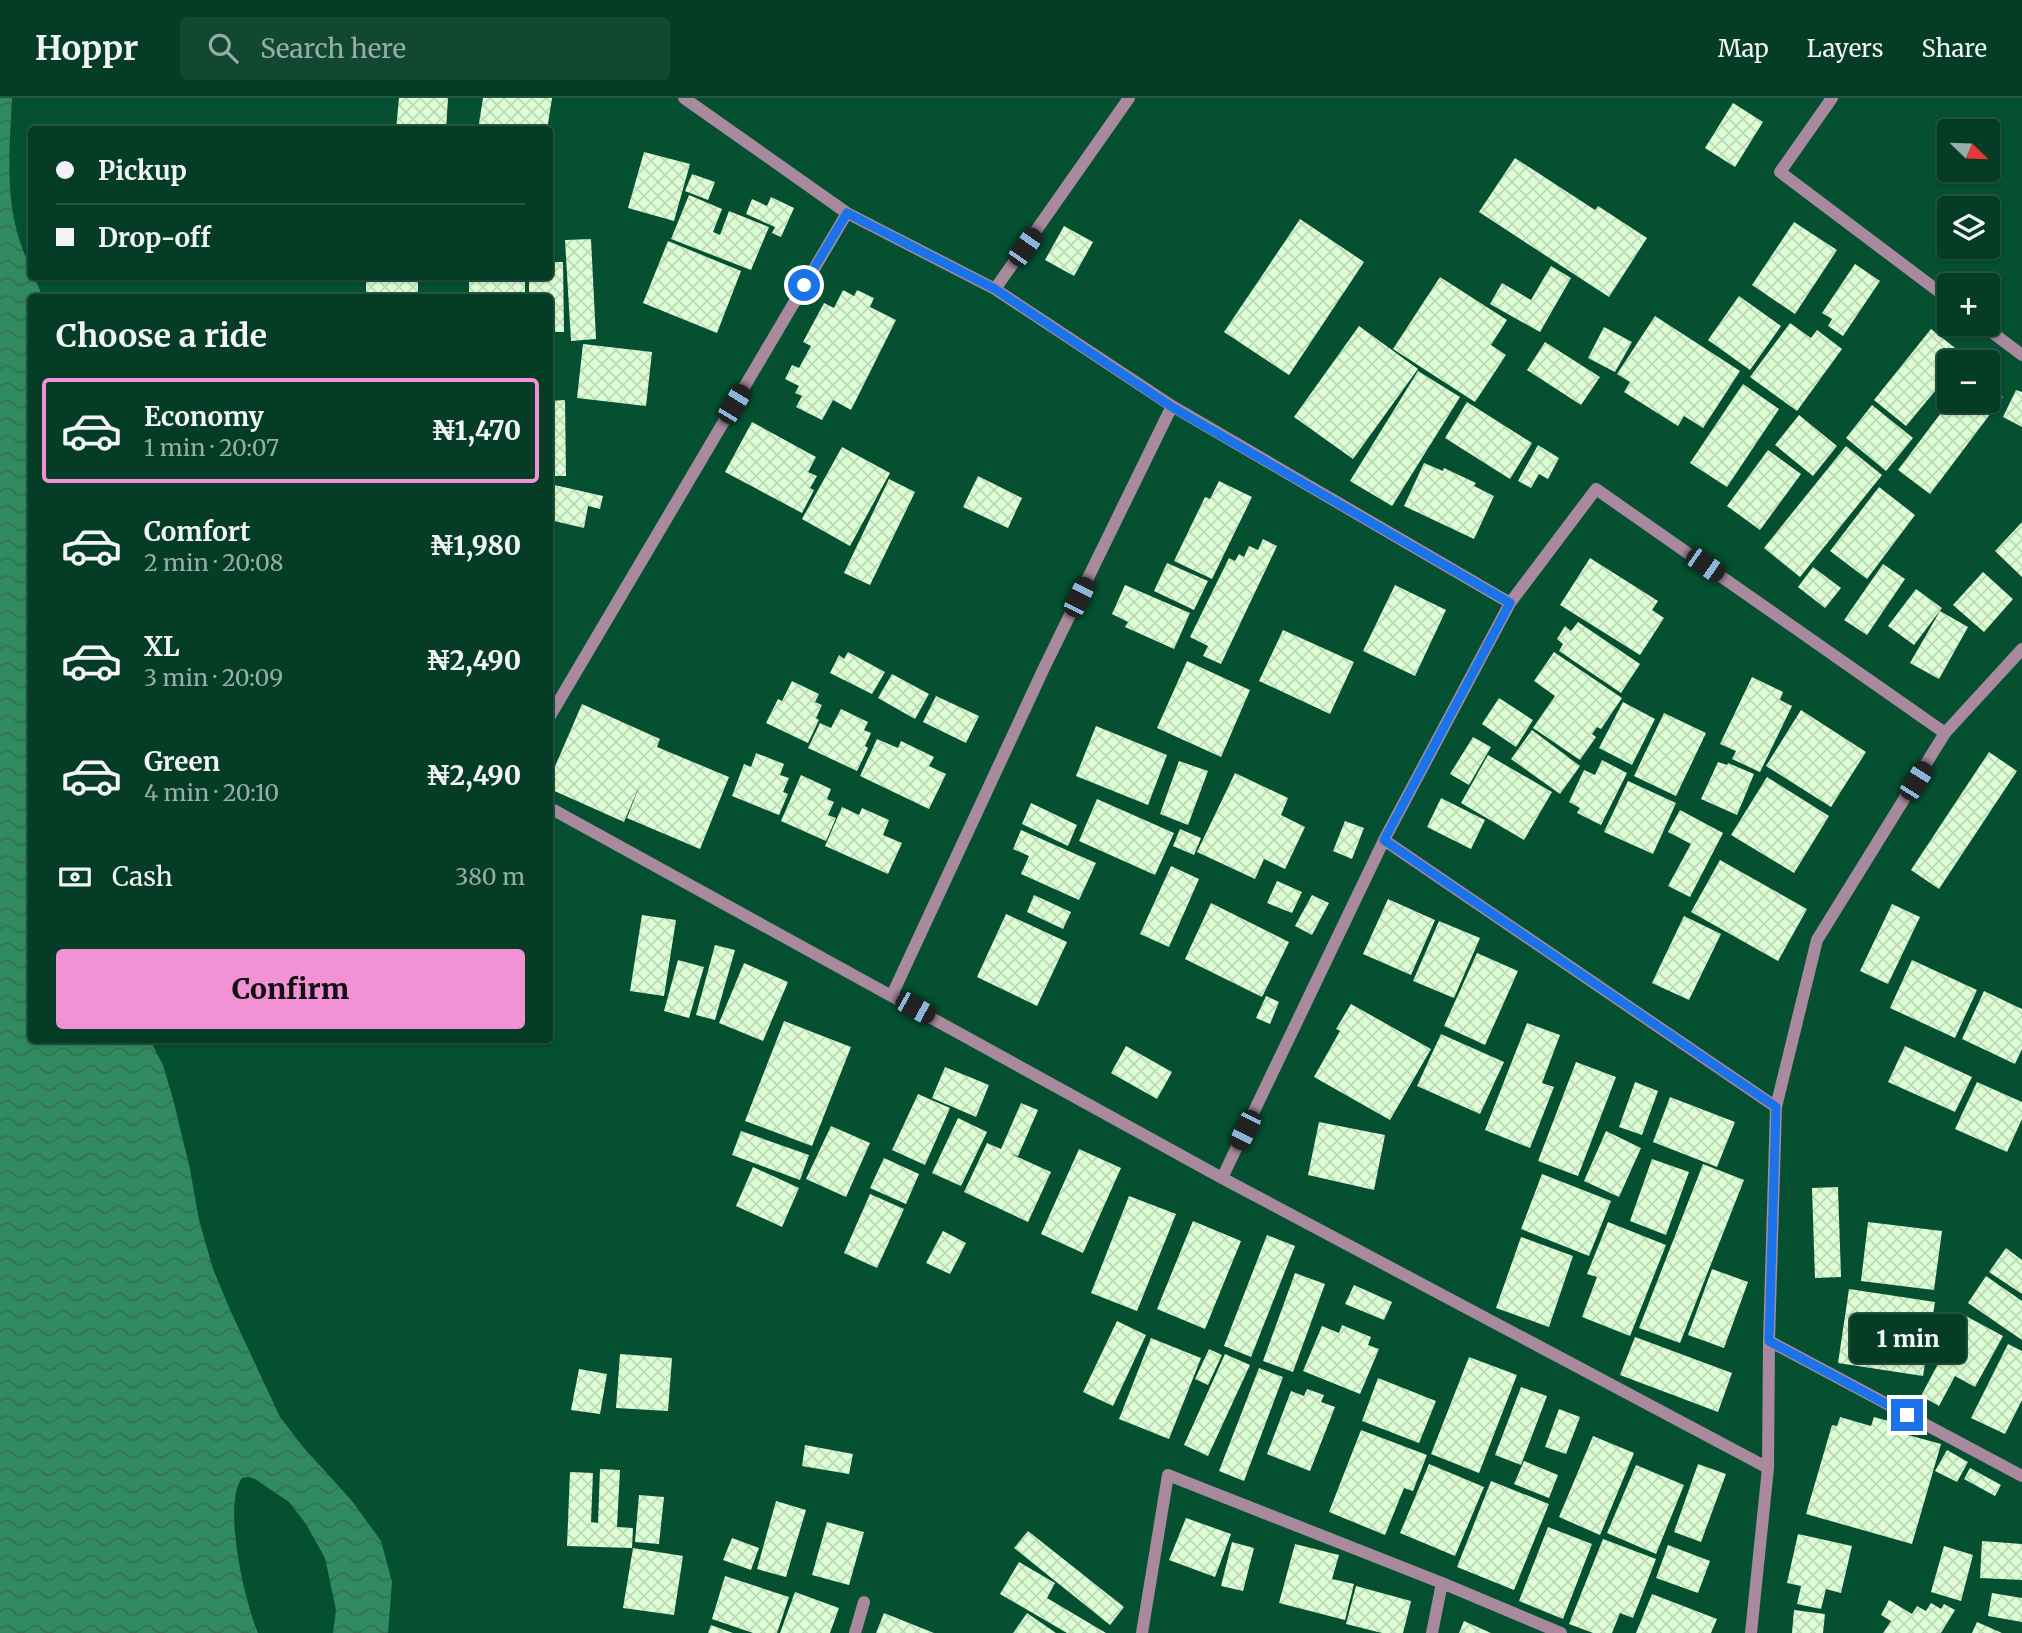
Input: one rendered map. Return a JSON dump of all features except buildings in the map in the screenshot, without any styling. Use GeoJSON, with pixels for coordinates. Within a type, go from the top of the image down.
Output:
{"type":"FeatureCollection","features":[{"type":"Feature","properties":{"kind":"street"},"geometry":{"type":"LineString","coordinates":[[684,98],[847,213],[995,289],[1172,407],[1510,603]]}},
{"type":"Feature","properties":{"kind":"street"},"geometry":{"type":"LineString","coordinates":[[995,289],[1129,98]]}},
{"type":"Feature","properties":{"kind":"street"},"geometry":{"type":"LineString","coordinates":[[1832,98],[1780,172],[1937,290]]}},
{"type":"Feature","properties":{"kind":"street"},"geometry":{"type":"LineString","coordinates":[[553,711],[847,213]]}},
{"type":"Feature","properties":{"kind":"street"},"geometry":{"type":"LineString","coordinates":[[1997,336],[2022,355]]}},
{"type":"Feature","properties":{"kind":"street"},"geometry":{"type":"LineString","coordinates":[[892,995],[1044,668],[1172,407]]}},
{"type":"Feature","properties":{"kind":"street"},"geometry":{"type":"LineString","coordinates":[[1222,1178],[1384,840],[1510,603],[1596,489],[1945,733]]}},
{"type":"Feature","properties":{"kind":"street"},"geometry":{"type":"LineString","coordinates":[[1751,1633],[1768,1468],[1776,1107],[1817,940],[1945,733],[2022,649]]}},
{"type":"Feature","properties":{"kind":"street"},"geometry":{"type":"LineString","coordinates":[[553,810],[1222,1178],[1768,1468]]}},
{"type":"Feature","properties":{"kind":"street"},"geometry":{"type":"LineString","coordinates":[[1384,840],[1776,1107]]}},
{"type":"Feature","properties":{"kind":"street"},"geometry":{"type":"LineString","coordinates":[[1769,1341],[2022,1476]]}},
{"type":"Feature","properties":{"kind":"street"},"geometry":{"type":"LineString","coordinates":[[1142,1633],[1168,1475],[1562,1633]]}},
{"type":"Feature","properties":{"kind":"street"},"geometry":{"type":"LineString","coordinates":[[1432,1633],[1442,1583]]}},
{"type":"Feature","properties":{"kind":"street"},"geometry":{"type":"LineString","coordinates":[[855,1633],[864,1602]]}},
{"type":"Feature","properties":{"kind":"water"},"geometry":{"type":"Polygon","coordinates":[[[0,98],[12,98],[9,166],[11,201],[19,240],[28,263],[28,280],[35,280],[42,294],[28,294],[28,1043],[152,1043],[163,1065],[173,1099],[199,1220],[213,1269],[231,1312],[280,1417],[352,1501],[381,1541],[392,1582],[388,1633],[333,1633],[336,1610],[325,1558],[306,1524],[289,1502],[249,1477],[242,1478],[236,1491],[235,1531],[247,1600],[258,1633],[0,1633],[0,98]]]}},
{"type":"Feature","properties":{"kind":"route"},"geometry":{"type":"LineString","coordinates":[[804,285],[847,213],[995,289],[1172,407],[1510,603],[1384,840],[1776,1107],[1769,1341],[1907,1415]]}}]}
